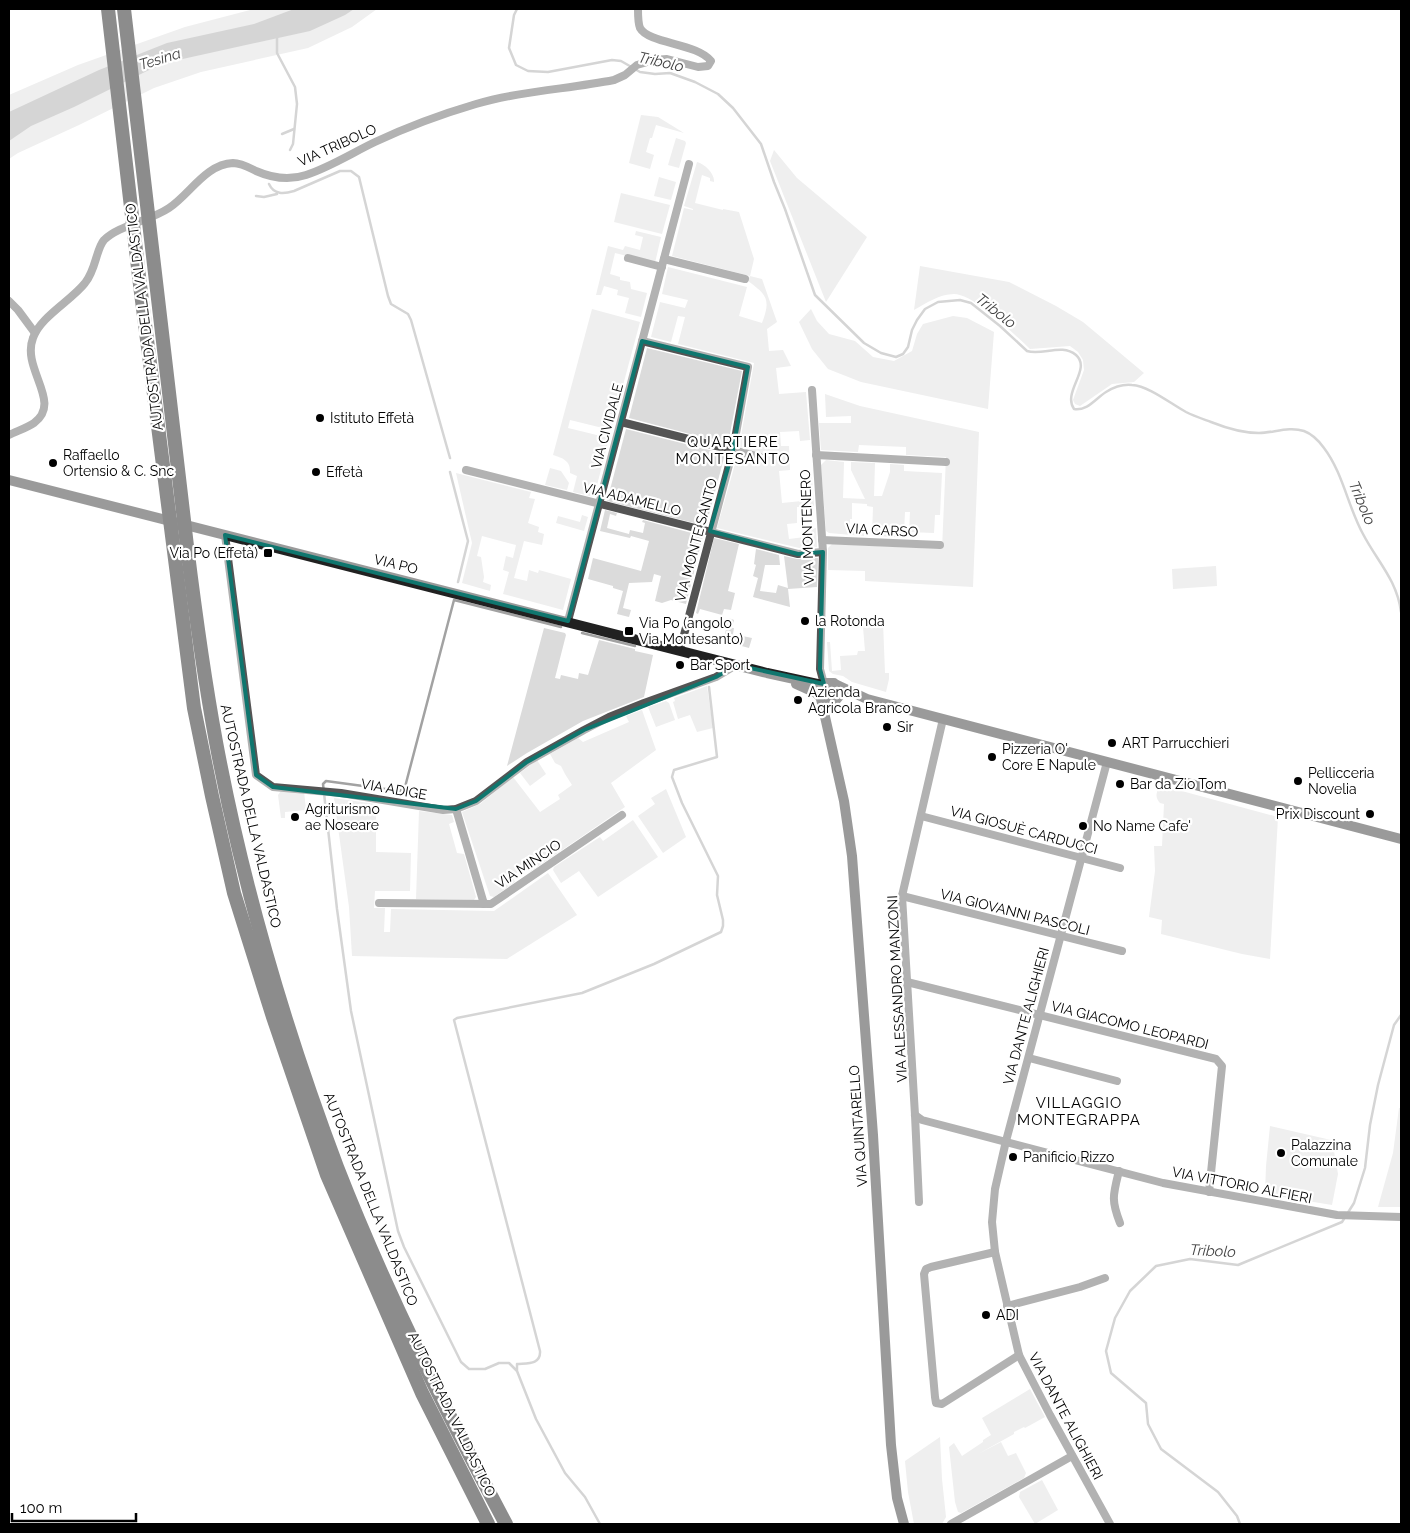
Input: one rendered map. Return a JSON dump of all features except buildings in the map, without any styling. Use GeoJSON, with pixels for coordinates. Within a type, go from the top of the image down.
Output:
{"type":"FeatureCollection","features":[{"type":"Feature","properties":{"kind":"highway","name":"AUTOSTRADA DELLA VALDASTICO"},"geometry":{"type":"LineString","coordinates":[[108,9],[142,304],[169,510],[180,544],[226,793],[253,906],[294,1045],[338,1169],[395,1304],[454,1425],[506,1524]]}},
{"type":"Feature","properties":{"kind":"highway","name":"AUTOSTRADA DELLA VALDASTICO"},"geometry":{"type":"LineString","coordinates":[[124,9],[178,467],[180,544]]}},
{"type":"Feature","properties":{"kind":"highway","name":"AUTOSTRADA VALDASTICO"},"geometry":{"type":"LineString","coordinates":[[180,544],[194,708],[234,893],[272,1018],[327,1175],[422,1393],[488,1524]]}},
{"type":"Feature","properties":{"kind":"main road","name":"VIA PO"},"geometry":{"type":"LineString","coordinates":[[9,480],[736,665],[777,675],[829,684],[867,699]]}},
{"type":"Feature","properties":{"kind":"main road","name":"VIA PO"},"geometry":{"type":"LineString","coordinates":[[777,675],[809,689],[828,703],[867,699]]}},
{"type":"Feature","properties":{"kind":"main road"},"geometry":{"type":"LineString","coordinates":[[820,698],[819,691],[829,684],[840,692],[836,701]]}},
{"type":"Feature","properties":{"kind":"main road","name":"VIA QUINTARELLO"},"geometry":{"type":"LineString","coordinates":[[820,698],[844,801],[852,856],[872,1126],[891,1445],[898,1498],[904,1524]]}},
{"type":"Feature","properties":{"kind":"main road"},"geometry":{"type":"LineString","coordinates":[[867,699],[1401,839]]}},
{"type":"Feature","properties":{"kind":"main road","name":"VIA QUINTARELLO"},"geometry":{"type":"LineString","coordinates":[[827,727],[836,701]]}},
{"type":"Feature","properties":{"kind":"street","name":"VIA TRIBOLO"},"geometry":{"type":"LineString","coordinates":[[35,332],[43,322],[85,284],[95,267],[100,244],[105,239],[112,233],[156,216],[170,207],[218,166],[235,163],[271,176],[291,179],[324,167],[398,132],[475,104],[515,95],[614,80],[628,73],[637,65],[654,60],[667,59],[704,68],[710,64],[709,58],[702,54],[682,45],[651,36],[645,32],[640,28],[638,9]]}},
{"type":"Feature","properties":{"kind":"street","name":"VIA CIVIDALE"},"geometry":{"type":"LineString","coordinates":[[568,621],[690,164]]}},
{"type":"Feature","properties":{"kind":"street"},"geometry":{"type":"LineString","coordinates":[[628,258],[744,279]]}},
{"type":"Feature","properties":{"kind":"street"},"geometry":{"type":"LineString","coordinates":[[9,300],[35,332],[30,349],[31,358],[45,400],[45,409],[34,424],[9,435]]}},
{"type":"Feature","properties":{"kind":"street","name":"VIA MONTE SANTO"},"geometry":{"type":"LineString","coordinates":[[642,341],[748,367],[733,450],[680,650]]}},
{"type":"Feature","properties":{"kind":"street","name":"VIA MONTENERO"},"geometry":{"type":"LineString","coordinates":[[812,390],[823,552],[821,664],[829,684]]}},
{"type":"Feature","properties":{"kind":"street"},"geometry":{"type":"LineString","coordinates":[[621,422],[760,458]]}},
{"type":"Feature","properties":{"kind":"street"},"geometry":{"type":"LineString","coordinates":[[816,455],[946,462]]}},
{"type":"Feature","properties":{"kind":"street","name":"VIA ADAMELLO"},"geometry":{"type":"LineString","coordinates":[[466,470],[798,554],[823,552]]}},
{"type":"Feature","properties":{"kind":"street","name":"VIA ADIGE"},"geometry":{"type":"LineString","coordinates":[[225,535],[256,775],[274,787],[341,793],[443,810],[456,809],[476,800],[527,762],[609,717],[716,677],[736,665]]}},
{"type":"Feature","properties":{"kind":"street","name":"VIA CARSO"},"geometry":{"type":"LineString","coordinates":[[822,540],[940,545]]}},
{"type":"Feature","properties":{"kind":"street","name":"VIA ALESSANDRO MANZONI"},"geometry":{"type":"LineString","coordinates":[[919,1202],[916,1115],[902,896],[943,719]]}},
{"type":"Feature","properties":{"kind":"street","name":"VIA DANTE ALIGHIERI"},"geometry":{"type":"LineString","coordinates":[[1107,762],[1006,1141],[995,1189],[992,1222],[995,1252],[1020,1355],[1072,1456],[1110,1524]]}},
{"type":"Feature","properties":{"kind":"street"},"geometry":{"type":"LineString","coordinates":[[456,809],[484,904]]}},
{"type":"Feature","properties":{"kind":"street","name":"VIA MINCIO"},"geometry":{"type":"LineString","coordinates":[[379,903],[491,904],[622,815]]}},
{"type":"Feature","properties":{"kind":"street","name":"VIA GIOSUÈ CARDUCCI"},"geometry":{"type":"LineString","coordinates":[[921,816],[1120,868]]}},
{"type":"Feature","properties":{"kind":"street","name":"VIA GIOVANNI PASCOLI"},"geometry":{"type":"LineString","coordinates":[[902,896],[1122,952]]}},
{"type":"Feature","properties":{"kind":"street","name":"VIA GIACOMO LEOPARDI"},"geometry":{"type":"LineString","coordinates":[[907,982],[1216,1059],[1222,1066],[1209,1192]]}},
{"type":"Feature","properties":{"kind":"street"},"geometry":{"type":"LineString","coordinates":[[1029,1058],[1117,1081]]}},
{"type":"Feature","properties":{"kind":"street","name":"VIA VITTORIO ALFIERI"},"geometry":{"type":"LineString","coordinates":[[916,1115],[922,1120],[1163,1183],[1337,1215],[1401,1217]]}},
{"type":"Feature","properties":{"kind":"street"},"geometry":{"type":"LineString","coordinates":[[1119,1171],[1113,1200],[1120,1223]]}},
{"type":"Feature","properties":{"kind":"street"},"geometry":{"type":"LineString","coordinates":[[995,1252],[931,1267],[926,1269],[924,1274],[934,1397],[936,1402],[942,1404],[1020,1355]]}},
{"type":"Feature","properties":{"kind":"street"},"geometry":{"type":"LineString","coordinates":[[1007,1306],[1080,1287],[1105,1278]]}},
{"type":"Feature","properties":{"kind":"street"},"geometry":{"type":"LineString","coordinates":[[951,1524],[1072,1456]]}},
{"type":"Feature","properties":{"kind":"highlighted area"},"geometry":{"type":"Polygon","coordinates":[[[642,341],[748,367],[733,450],[710,531],[798,554],[823,552],[820,669],[824,684],[736,665],[716,677],[584,730],[527,762],[476,801],[456,809],[273,787],[256,775],[225,535],[546,616],[568,621],[642,341]]]}},
{"type":"Feature","properties":{"kind":"shaded area"},"geometry":{"type":"Polygon","coordinates":[[[254,9],[377,9],[352,27],[308,48],[201,72],[154,88],[9,159],[9,95],[78,65],[185,27],[254,9]]]}},
{"type":"Feature","properties":{"kind":"shaded area"},"geometry":{"type":"Polygon","coordinates":[[[641,115],[658,117],[684,133],[656,125],[646,152],[654,155],[650,169],[629,163],[641,115]]]}},
{"type":"Feature","properties":{"kind":"shaded area"},"geometry":{"type":"Polygon","coordinates":[[[676,138],[686,143],[679,168],[668,165],[676,138]]]}},
{"type":"Feature","properties":{"kind":"shaded area"},"geometry":{"type":"Polygon","coordinates":[[[774,150],[797,178],[867,237],[826,302],[770,161],[774,150]]]}},
{"type":"Feature","properties":{"kind":"shaded area"},"geometry":{"type":"Polygon","coordinates":[[[697,162],[709,170],[714,182],[702,175],[695,203],[739,212],[754,259],[750,276],[672,256],[684,208],[693,210],[684,206],[697,162]]]}},
{"type":"Feature","properties":{"kind":"shaded area"},"geometry":{"type":"Polygon","coordinates":[[[659,177],[676,182],[671,200],[654,196],[659,177]]]}},
{"type":"Feature","properties":{"kind":"shaded area"},"geometry":{"type":"Polygon","coordinates":[[[621,193],[670,205],[662,234],[614,222],[621,193]]]}},
{"type":"Feature","properties":{"kind":"shaded area"},"geometry":{"type":"Polygon","coordinates":[[[636,231],[661,237],[655,263],[615,253],[610,274],[620,277],[620,280],[630,282],[631,289],[647,293],[641,317],[625,313],[629,298],[617,295],[618,290],[604,286],[601,295],[596,295],[608,246],[623,250],[625,246],[640,250],[643,237],[635,235],[636,231]]]}},
{"type":"Feature","properties":{"kind":"shaded area"},"geometry":{"type":"Polygon","coordinates":[[[920,266],[1009,282],[1083,322],[1144,373],[1134,382],[1112,384],[1080,406],[1075,404],[1073,400],[1084,370],[1083,360],[1078,352],[1070,346],[1030,349],[994,316],[962,296],[954,294],[943,296],[933,299],[914,310],[920,266]]]}},
{"type":"Feature","properties":{"kind":"shaded area"},"geometry":{"type":"Polygon","coordinates":[[[668,267],[747,287],[739,316],[762,323],[767,303],[766,298],[748,281],[750,276],[762,279],[777,322],[767,329],[769,351],[783,350],[791,366],[776,368],[779,394],[806,392],[810,440],[800,441],[799,431],[780,432],[781,446],[789,446],[790,470],[779,471],[782,503],[802,501],[801,478],[812,477],[814,506],[797,507],[797,523],[787,524],[789,539],[805,537],[805,530],[816,528],[817,547],[799,548],[717,528],[737,457],[759,463],[761,453],[739,447],[754,363],[678,344],[685,317],[678,316],[671,342],[651,337],[660,302],[685,308],[688,300],[662,294],[668,267]]]}},
{"type":"Feature","properties":{"kind":"shaded area"},"geometry":{"type":"Polygon","coordinates":[[[592,309],[640,322],[611,430],[570,420],[568,428],[609,438],[594,497],[573,492],[577,476],[570,473],[566,461],[553,455],[592,309]]]}},
{"type":"Feature","properties":{"kind":"shaded area"},"geometry":{"type":"Polygon","coordinates":[[[811,309],[817,321],[829,334],[855,341],[873,357],[894,361],[912,351],[917,334],[923,324],[953,316],[967,318],[994,332],[988,409],[861,382],[828,369],[812,349],[799,322],[811,309]]]}},
{"type":"Feature","properties":{"kind":"shaded area"},"geometry":{"type":"Polygon","coordinates":[[[647,348],[742,371],[728,444],[629,418],[647,348]]]}},
{"type":"Feature","properties":{"kind":"shaded area"},"geometry":{"type":"Polygon","coordinates":[[[825,394],[860,406],[979,432],[973,587],[865,581],[865,571],[828,570],[828,548],[832,544],[942,549],[946,457],[906,455],[906,447],[859,445],[858,452],[821,450],[819,423],[851,423],[851,416],[826,417],[825,394]]]}},
{"type":"Feature","properties":{"kind":"shaded area"},"geometry":{"type":"Polygon","coordinates":[[[626,429],[725,454],[706,526],[607,501],[626,429]]]}},
{"type":"Feature","properties":{"kind":"shaded area"},"geometry":{"type":"Polygon","coordinates":[[[826,460],[844,462],[843,498],[865,499],[851,470],[851,462],[875,463],[874,496],[882,496],[890,472],[890,464],[904,465],[904,471],[942,473],[940,515],[935,515],[934,533],[909,532],[910,512],[905,512],[904,532],[901,532],[900,537],[872,536],[873,507],[867,506],[867,504],[852,503],[850,528],[864,529],[864,536],[829,533],[826,531],[821,465],[826,460]]]}},
{"type":"Feature","properties":{"kind":"shaded area"},"geometry":{"type":"Polygon","coordinates":[[[550,468],[561,471],[569,483],[567,490],[545,485],[550,468]]]}},
{"type":"Feature","properties":{"kind":"shaded area"},"geometry":{"type":"Polygon","coordinates":[[[456,473],[531,492],[529,498],[535,499],[528,523],[539,527],[538,532],[544,534],[542,545],[524,541],[514,578],[527,581],[529,570],[538,573],[539,570],[571,579],[563,610],[503,594],[509,572],[503,570],[506,556],[513,558],[516,545],[482,536],[477,556],[481,557],[483,582],[491,585],[490,591],[462,583],[472,543],[456,473]]]}},
{"type":"Feature","properties":{"kind":"shaded area"},"geometry":{"type":"Polygon","coordinates":[[[605,510],[617,513],[616,516],[610,514],[607,528],[629,534],[630,530],[643,533],[645,523],[642,522],[643,520],[703,536],[686,604],[671,600],[662,603],[655,601],[661,576],[654,574],[652,582],[629,583],[623,608],[631,610],[629,617],[617,614],[623,591],[588,579],[593,558],[641,571],[649,541],[600,531],[605,510]]]}},
{"type":"Feature","properties":{"kind":"shaded area"},"geometry":{"type":"Polygon","coordinates":[[[582,515],[588,517],[584,531],[556,523],[558,516],[580,522],[582,515]]]}},
{"type":"Feature","properties":{"kind":"shaded area"},"geometry":{"type":"Polygon","coordinates":[[[714,538],[739,544],[728,591],[735,593],[731,610],[724,609],[722,615],[700,609],[698,614],[696,613],[714,538]]]}},
{"type":"Feature","properties":{"kind":"shaded area"},"geometry":{"type":"Polygon","coordinates":[[[756,549],[779,555],[780,565],[765,565],[760,591],[776,593],[778,585],[788,588],[784,556],[797,559],[818,558],[817,587],[788,589],[790,607],[753,597],[758,578],[753,576],[756,565],[754,564],[756,549]]]}},
{"type":"Feature","properties":{"kind":"shaded area"},"geometry":{"type":"Polygon","coordinates":[[[1216,566],[1217,586],[1173,589],[1172,569],[1216,566]]]}},
{"type":"Feature","properties":{"kind":"shaded area"},"geometry":{"type":"Polygon","coordinates":[[[729,618],[734,620],[733,634],[752,638],[749,648],[723,641],[729,618]]]}},
{"type":"Feature","properties":{"kind":"shaded area"},"geometry":{"type":"Polygon","coordinates":[[[883,622],[885,673],[889,673],[886,692],[852,682],[843,676],[829,671],[827,642],[830,642],[832,671],[841,670],[840,656],[857,655],[858,651],[865,651],[863,627],[849,628],[849,625],[883,622]]]}},
{"type":"Feature","properties":{"kind":"shaded area"},"geometry":{"type":"Polygon","coordinates":[[[544,628],[565,633],[566,635],[555,678],[560,679],[561,675],[578,679],[579,673],[588,675],[599,640],[653,655],[644,697],[583,721],[507,766],[544,628]]]}},
{"type":"Feature","properties":{"kind":"shaded area"},"geometry":{"type":"Polygon","coordinates":[[[707,686],[713,728],[697,732],[690,715],[678,719],[673,702],[675,701],[674,698],[707,686]]]}},
{"type":"Feature","properties":{"kind":"shaded area"},"geometry":{"type":"Polygon","coordinates":[[[666,701],[669,703],[675,720],[656,727],[648,707],[666,701]]]}},
{"type":"Feature","properties":{"kind":"shaded area"},"geometry":{"type":"Polygon","coordinates":[[[642,710],[656,750],[611,783],[625,807],[530,872],[526,866],[512,876],[515,882],[494,897],[490,896],[462,812],[480,804],[513,777],[540,812],[560,799],[558,795],[572,785],[561,766],[555,763],[550,754],[578,738],[583,742],[629,722],[626,716],[642,710]]]}},
{"type":"Feature","properties":{"kind":"shaded area"},"geometry":{"type":"Polygon","coordinates":[[[537,760],[546,774],[530,786],[520,773],[537,760]]]}},
{"type":"Feature","properties":{"kind":"shaded area"},"geometry":{"type":"Polygon","coordinates":[[[1159,787],[1167,787],[1278,817],[1270,959],[1161,934],[1162,920],[1149,917],[1155,871],[1154,846],[1162,846],[1164,804],[1160,803],[1157,797],[1159,787]]]}},
{"type":"Feature","properties":{"kind":"shaded area"},"geometry":{"type":"Polygon","coordinates":[[[666,789],[686,837],[663,853],[638,816],[655,804],[651,798],[666,789]]]}},
{"type":"Feature","properties":{"kind":"shaded area"},"geometry":{"type":"Polygon","coordinates":[[[281,791],[304,791],[306,810],[285,812],[285,818],[281,818],[278,795],[281,791]]]}},
{"type":"Feature","properties":{"kind":"shaded area"},"geometry":{"type":"Polygon","coordinates":[[[334,798],[376,804],[376,852],[411,853],[410,891],[375,891],[374,908],[385,908],[384,932],[390,932],[391,909],[494,911],[548,873],[577,915],[507,959],[352,956],[349,907],[334,798]]]}},
{"type":"Feature","properties":{"kind":"shaded area"},"geometry":{"type":"Polygon","coordinates":[[[419,811],[452,815],[454,822],[449,824],[457,853],[464,854],[476,897],[474,900],[416,899],[419,811]]]}},
{"type":"Feature","properties":{"kind":"shaded area"},"geometry":{"type":"Polygon","coordinates":[[[633,820],[658,857],[598,897],[579,871],[561,883],[553,870],[554,867],[600,837],[603,841],[633,820]]]}},
{"type":"Feature","properties":{"kind":"shaded area"},"geometry":{"type":"Polygon","coordinates":[[[1399,1108],[1401,1108],[1401,1207],[1378,1207],[1393,1153],[1399,1108]]]}},
{"type":"Feature","properties":{"kind":"shaded area"},"geometry":{"type":"Polygon","coordinates":[[[1270,1126],[1331,1140],[1338,1174],[1332,1205],[1265,1194],[1270,1126]]]}},
{"type":"Feature","properties":{"kind":"shaded area"},"geometry":{"type":"Polygon","coordinates":[[[1030,1389],[1045,1417],[1014,1432],[1014,1434],[978,1454],[1001,1442],[1008,1456],[1016,1453],[1026,1473],[1024,1478],[961,1513],[958,1512],[955,1502],[949,1447],[954,1443],[962,1456],[983,1442],[983,1440],[991,1435],[982,1418],[1030,1389]]]}},
{"type":"Feature","properties":{"kind":"shaded area"},"geometry":{"type":"Polygon","coordinates":[[[940,1437],[946,1517],[942,1524],[914,1524],[905,1461],[940,1437]]]}},
{"type":"Feature","properties":{"kind":"shaded area"},"geometry":{"type":"Polygon","coordinates":[[[1042,1480],[1058,1510],[1035,1524],[1019,1497],[1020,1492],[1042,1480]]]}},
{"type":"Feature","properties":{"kind":"water","name":"Tesina"},"geometry":{"type":"Polygon","coordinates":[[[294,9],[354,9],[310,31],[169,62],[31,126],[9,141],[9,112],[99,70],[167,43],[254,24],[294,9]]]}},
{"type":"Feature","properties":{"kind":"waterway","name":"Tribolo"},"geometry":{"type":"LineString","coordinates":[[517,9],[514,15],[509,48],[516,65],[528,71],[548,72],[612,60],[621,61],[640,72],[670,73],[695,82],[718,94],[733,108],[761,144],[815,295],[864,343],[881,353],[896,357],[903,354],[908,347],[912,330],[925,309],[938,302],[960,300],[971,303],[1027,351],[1065,350],[1076,355],[1081,367],[1072,395],[1071,402],[1074,409],[1088,406],[1115,387],[1132,385],[1153,392],[1180,409],[1228,428],[1259,433],[1293,429],[1310,434],[1322,445],[1331,458],[1358,524],[1368,544],[1391,580],[1401,612]]}},
{"type":"Feature","properties":{"kind":"waterway"},"geometry":{"type":"LineString","coordinates":[[277,37],[277,53],[295,87],[297,104],[293,144],[290,150]]}},
{"type":"Feature","properties":{"kind":"waterway"},"geometry":{"type":"LineString","coordinates":[[282,134],[294,129]]}},
{"type":"Feature","properties":{"kind":"waterway"},"geometry":{"type":"LineString","coordinates":[[269,184],[276,192],[283,193],[294,191],[340,171],[351,171],[359,177],[388,296],[391,304],[408,314],[411,320],[450,458]]}},
{"type":"Feature","properties":{"kind":"waterway"},"geometry":{"type":"LineString","coordinates":[[256,196],[264,197],[277,194]]}},
{"type":"Feature","properties":{"kind":"waterway"},"geometry":{"type":"LineString","coordinates":[[450,472],[468,541],[458,582]]}},
{"type":"Feature","properties":{"kind":"waterway"},"geometry":{"type":"LineString","coordinates":[[561,627],[454,600],[405,787],[400,791],[326,781],[323,784],[351,1011],[398,1231],[404,1247],[461,1362],[469,1369],[485,1369],[499,1363],[509,1363],[517,1371],[536,1419],[565,1473],[585,1497],[600,1524]]}},
{"type":"Feature","properties":{"kind":"waterway"},"geometry":{"type":"LineString","coordinates":[[582,633],[635,646]]}},
{"type":"Feature","properties":{"kind":"waterway"},"geometry":{"type":"LineString","coordinates":[[517,1370],[517,1364],[536,1361],[540,1356],[540,1351],[454,1020],[582,993],[654,964],[721,932],[723,920],[717,895],[718,876],[682,803],[672,777],[674,770],[717,757],[709,687]]}},
{"type":"Feature","properties":{"kind":"waterway","name":"Tribolo"},"geometry":{"type":"LineString","coordinates":[[1240,1524],[1237,1516],[1218,1492],[1161,1449],[1148,1424],[1146,1403],[1111,1373],[1106,1351],[1115,1318],[1130,1291],[1156,1266],[1190,1259],[1238,1265],[1342,1222],[1354,1203],[1365,1168],[1370,1125],[1378,1085],[1394,1025],[1401,1015]]}},
{"type":"Feature","properties":{"kind":"place","name":"Istituto Effetà"},"geometry":{"type":"Point","coordinates":[320,418]}},
{"type":"Feature","properties":{"kind":"place","name":"Raffaello Ortensio & C. Snc"},"geometry":{"type":"Point","coordinates":[53,463]}},
{"type":"Feature","properties":{"kind":"place","name":"Effetà"},"geometry":{"type":"Point","coordinates":[316,472]}},
{"type":"Feature","properties":{"kind":"place","name":"Via Po (Effetà)"},"geometry":{"type":"Point","coordinates":[268,553]}},
{"type":"Feature","properties":{"kind":"place","name":"la Rotonda"},"geometry":{"type":"Point","coordinates":[805,621]}},
{"type":"Feature","properties":{"kind":"place","name":"Via Po (angolo Via Montesanto)"},"geometry":{"type":"Point","coordinates":[629,631]}},
{"type":"Feature","properties":{"kind":"place","name":"Bar Sport"},"geometry":{"type":"Point","coordinates":[680,665]}},
{"type":"Feature","properties":{"kind":"place","name":"Azienda Agricola Branco"},"geometry":{"type":"Point","coordinates":[798,700]}},
{"type":"Feature","properties":{"kind":"place","name":"Sir"},"geometry":{"type":"Point","coordinates":[887,727]}},
{"type":"Feature","properties":{"kind":"place","name":"ART Parrucchieri"},"geometry":{"type":"Point","coordinates":[1112,743]}},
{"type":"Feature","properties":{"kind":"place","name":"Pizzeria O' Core E Napule"},"geometry":{"type":"Point","coordinates":[992,757]}},
{"type":"Feature","properties":{"kind":"place","name":"Pellicceria Novelia"},"geometry":{"type":"Point","coordinates":[1298,781]}},
{"type":"Feature","properties":{"kind":"place","name":"Bar da Zio Tom"},"geometry":{"type":"Point","coordinates":[1120,784]}},
{"type":"Feature","properties":{"kind":"place","name":"Prix Discount"},"geometry":{"type":"Point","coordinates":[1370,814]}},
{"type":"Feature","properties":{"kind":"place","name":"Agriturismo ae Noseare"},"geometry":{"type":"Point","coordinates":[295,817]}},
{"type":"Feature","properties":{"kind":"place","name":"No Name Cafe'"},"geometry":{"type":"Point","coordinates":[1083,826]}},
{"type":"Feature","properties":{"kind":"place","name":"Palazzina Comunale"},"geometry":{"type":"Point","coordinates":[1281,1153]}},
{"type":"Feature","properties":{"kind":"place","name":"Panificio Rizzo"},"geometry":{"type":"Point","coordinates":[1013,1157]}},
{"type":"Feature","properties":{"kind":"place","name":"ADI"},"geometry":{"type":"Point","coordinates":[986,1315]}},
{"type":"Feature","properties":{"kind":"district","name":"QUARTIERE MONTESANTO"},"geometry":{"type":"Point","coordinates":[733,450]}},
{"type":"Feature","properties":{"kind":"district","name":"VILLAGGIO MONTEGRAPPA"},"geometry":{"type":"Point","coordinates":[1079,1112]}}]}
